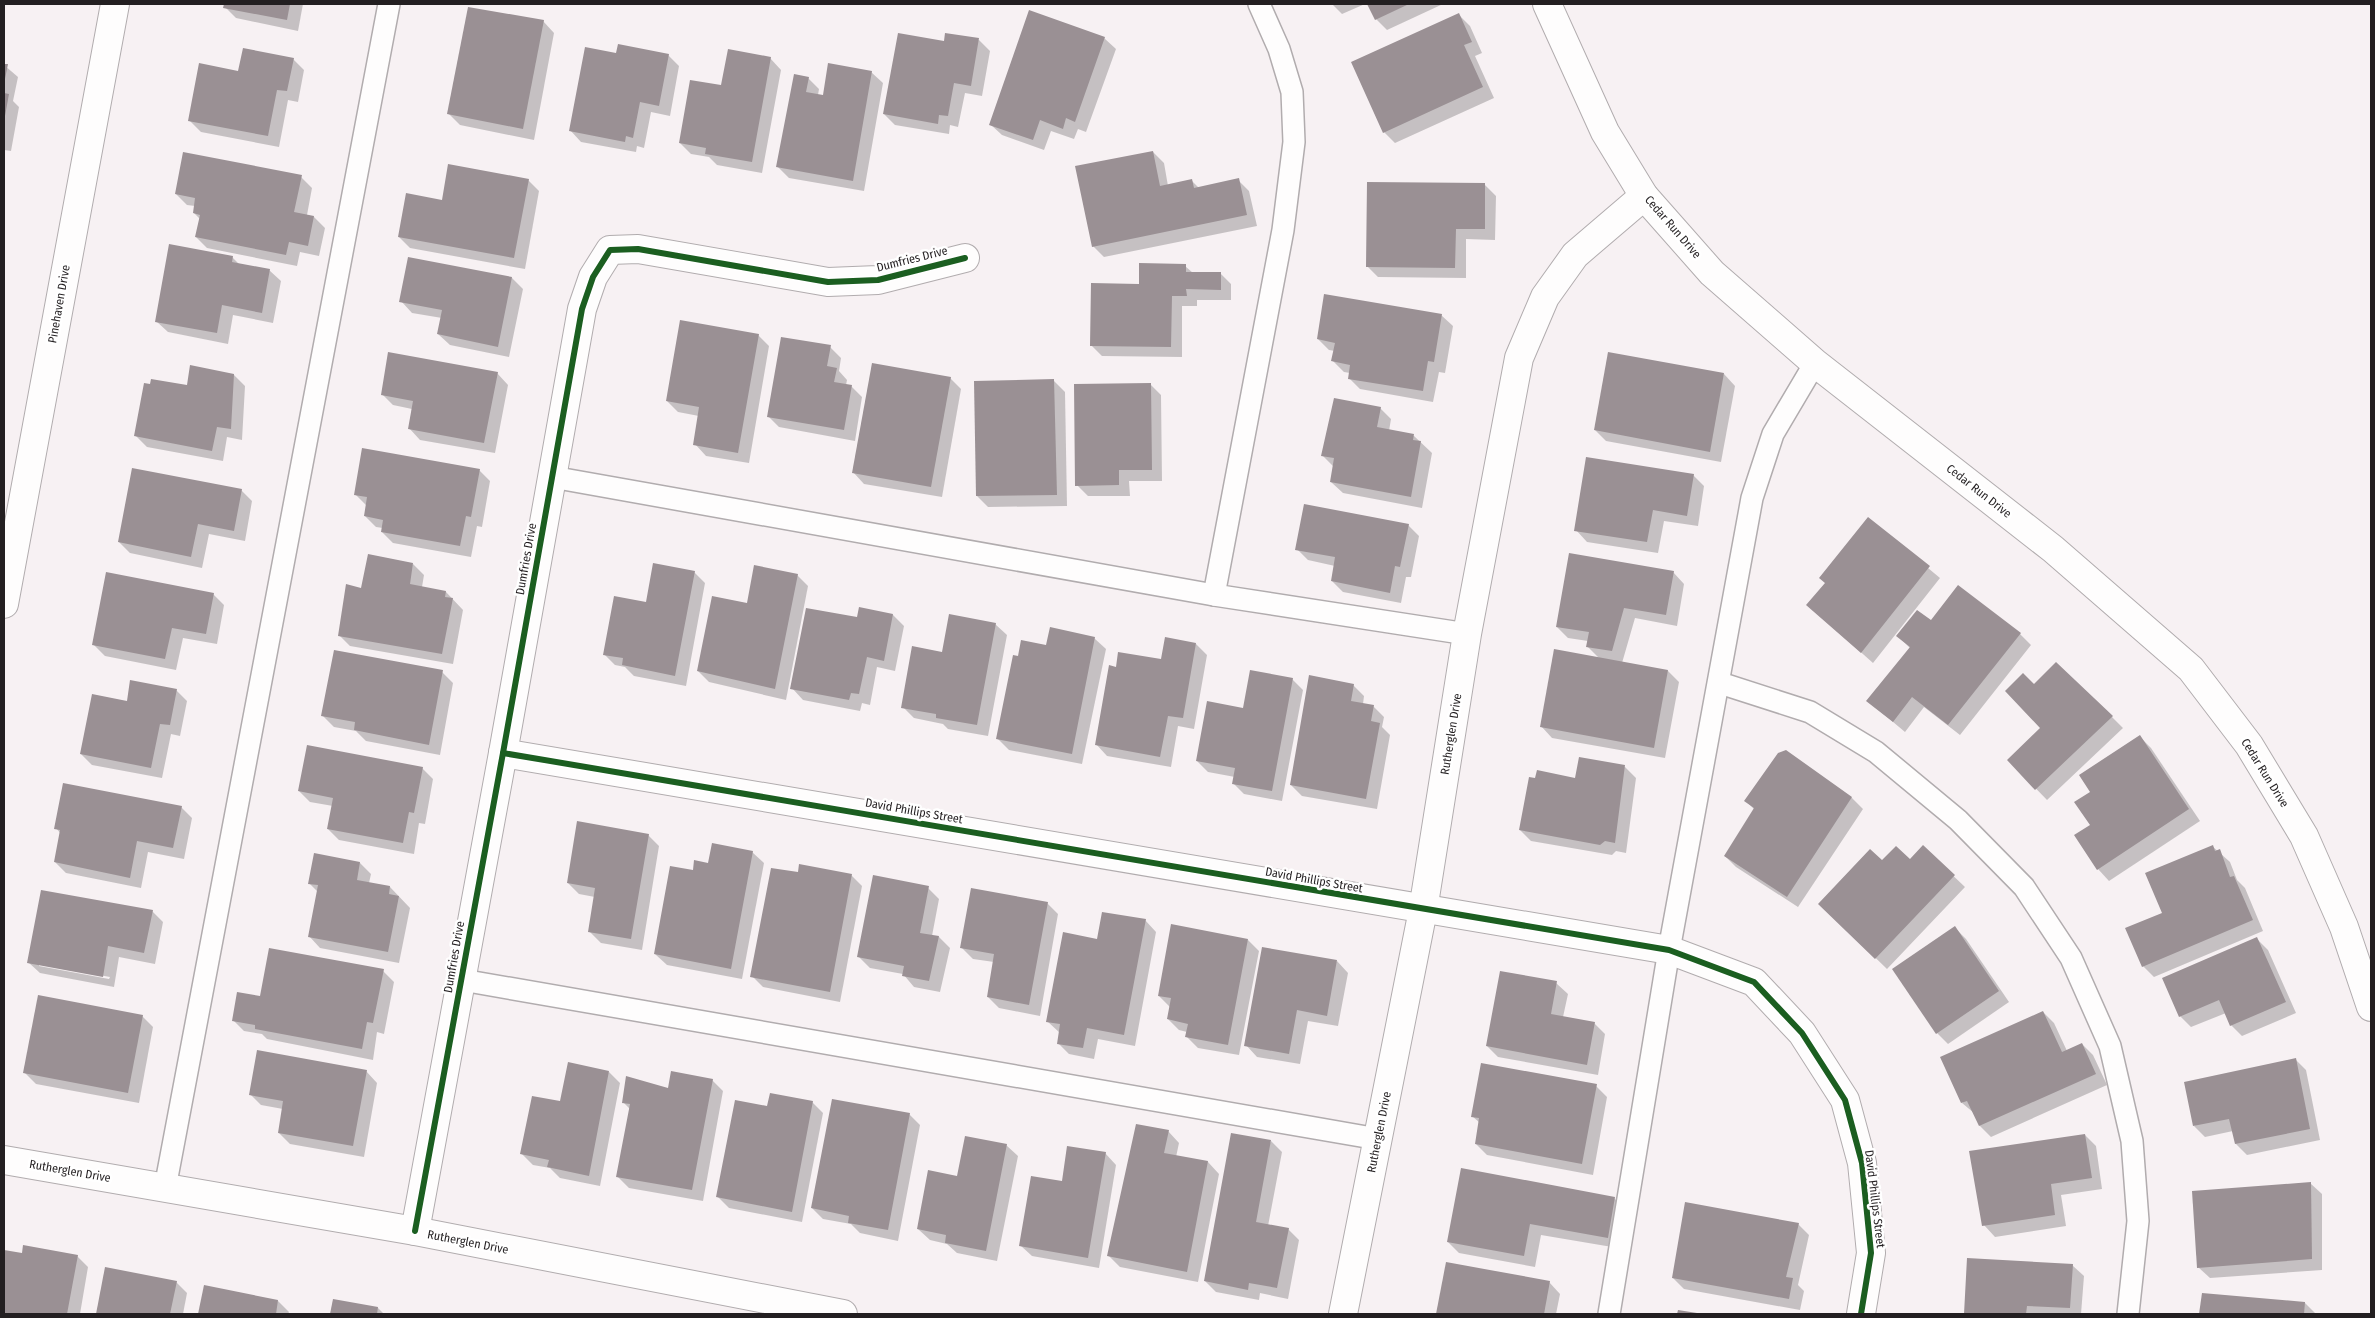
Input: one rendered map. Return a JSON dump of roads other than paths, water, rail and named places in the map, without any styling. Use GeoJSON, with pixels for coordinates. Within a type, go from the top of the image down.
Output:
{"type":"FeatureCollection","features":[{"type":"Feature","properties":{"kind":"street","name":"Pinehaven Drive"},"geometry":{"type":"LineString","coordinates":[[4,604],[115,4]]}},
{"type":"Feature","properties":{"kind":"street","name":"Cedar Run Drive"},"geometry":{"type":"LineString","coordinates":[[1547,4],[1606,132],[1644,196],[1712,273],[1816,363],[2053,550],[2191,669],[2249,745],[2304,836],[2344,927],[2371,1007]]}},
{"type":"Feature","properties":{"kind":"street","name":"Rutherglen Drive"},"geometry":{"type":"LineString","coordinates":[[1343,1314],[1423,910],[1467,634],[1519,358],[1545,297],[1575,255],[1644,196]]}},
{"type":"Feature","properties":{"kind":"street","name":"Dumfries Drive"},"geometry":{"type":"LineString","coordinates":[[415,1232],[582,309],[593,277],[610,250],[638,249],[828,282],[878,280],[965,258]]}},
{"type":"Feature","properties":{"kind":"street","name":"David Phillips Street"},"geometry":{"type":"LineString","coordinates":[[503,753],[1423,910],[1669,950],[1754,982],[1802,1033],[1845,1100],[1862,1163],[1871,1253],[1861,1314]]}},
{"type":"Feature","properties":{"kind":"street","name":"Rutherglen Drive"},"geometry":{"type":"LineString","coordinates":[[4,1160],[415,1232],[843,1314]]}},
{"type":"Feature","properties":{"kind":"lane"},"geometry":{"type":"LineString","coordinates":[[165,1188],[389,4]]}},
{"type":"Feature","properties":{"kind":"lane"},"geometry":{"type":"LineString","coordinates":[[1214,595],[1283,230],[1294,142],[1292,92],[1279,49],[1259,4]]}},
{"type":"Feature","properties":{"kind":"lane"},"geometry":{"type":"LineString","coordinates":[[1609,1314],[1669,950],[1720,682],[1752,498],[1773,434],[1816,363]]}},
{"type":"Feature","properties":{"kind":"lane"},"geometry":{"type":"LineString","coordinates":[[552,477],[1214,595],[1467,634]]}},
{"type":"Feature","properties":{"kind":"lane"},"geometry":{"type":"LineString","coordinates":[[1720,682],[1810,712],[1876,752],[1958,820],[2024,887],[2071,958],[2110,1046],[2132,1142],[2138,1221],[2128,1314]]}},
{"type":"Feature","properties":{"kind":"lane"},"geometry":{"type":"LineString","coordinates":[[462,980],[1378,1139]]}}]}
